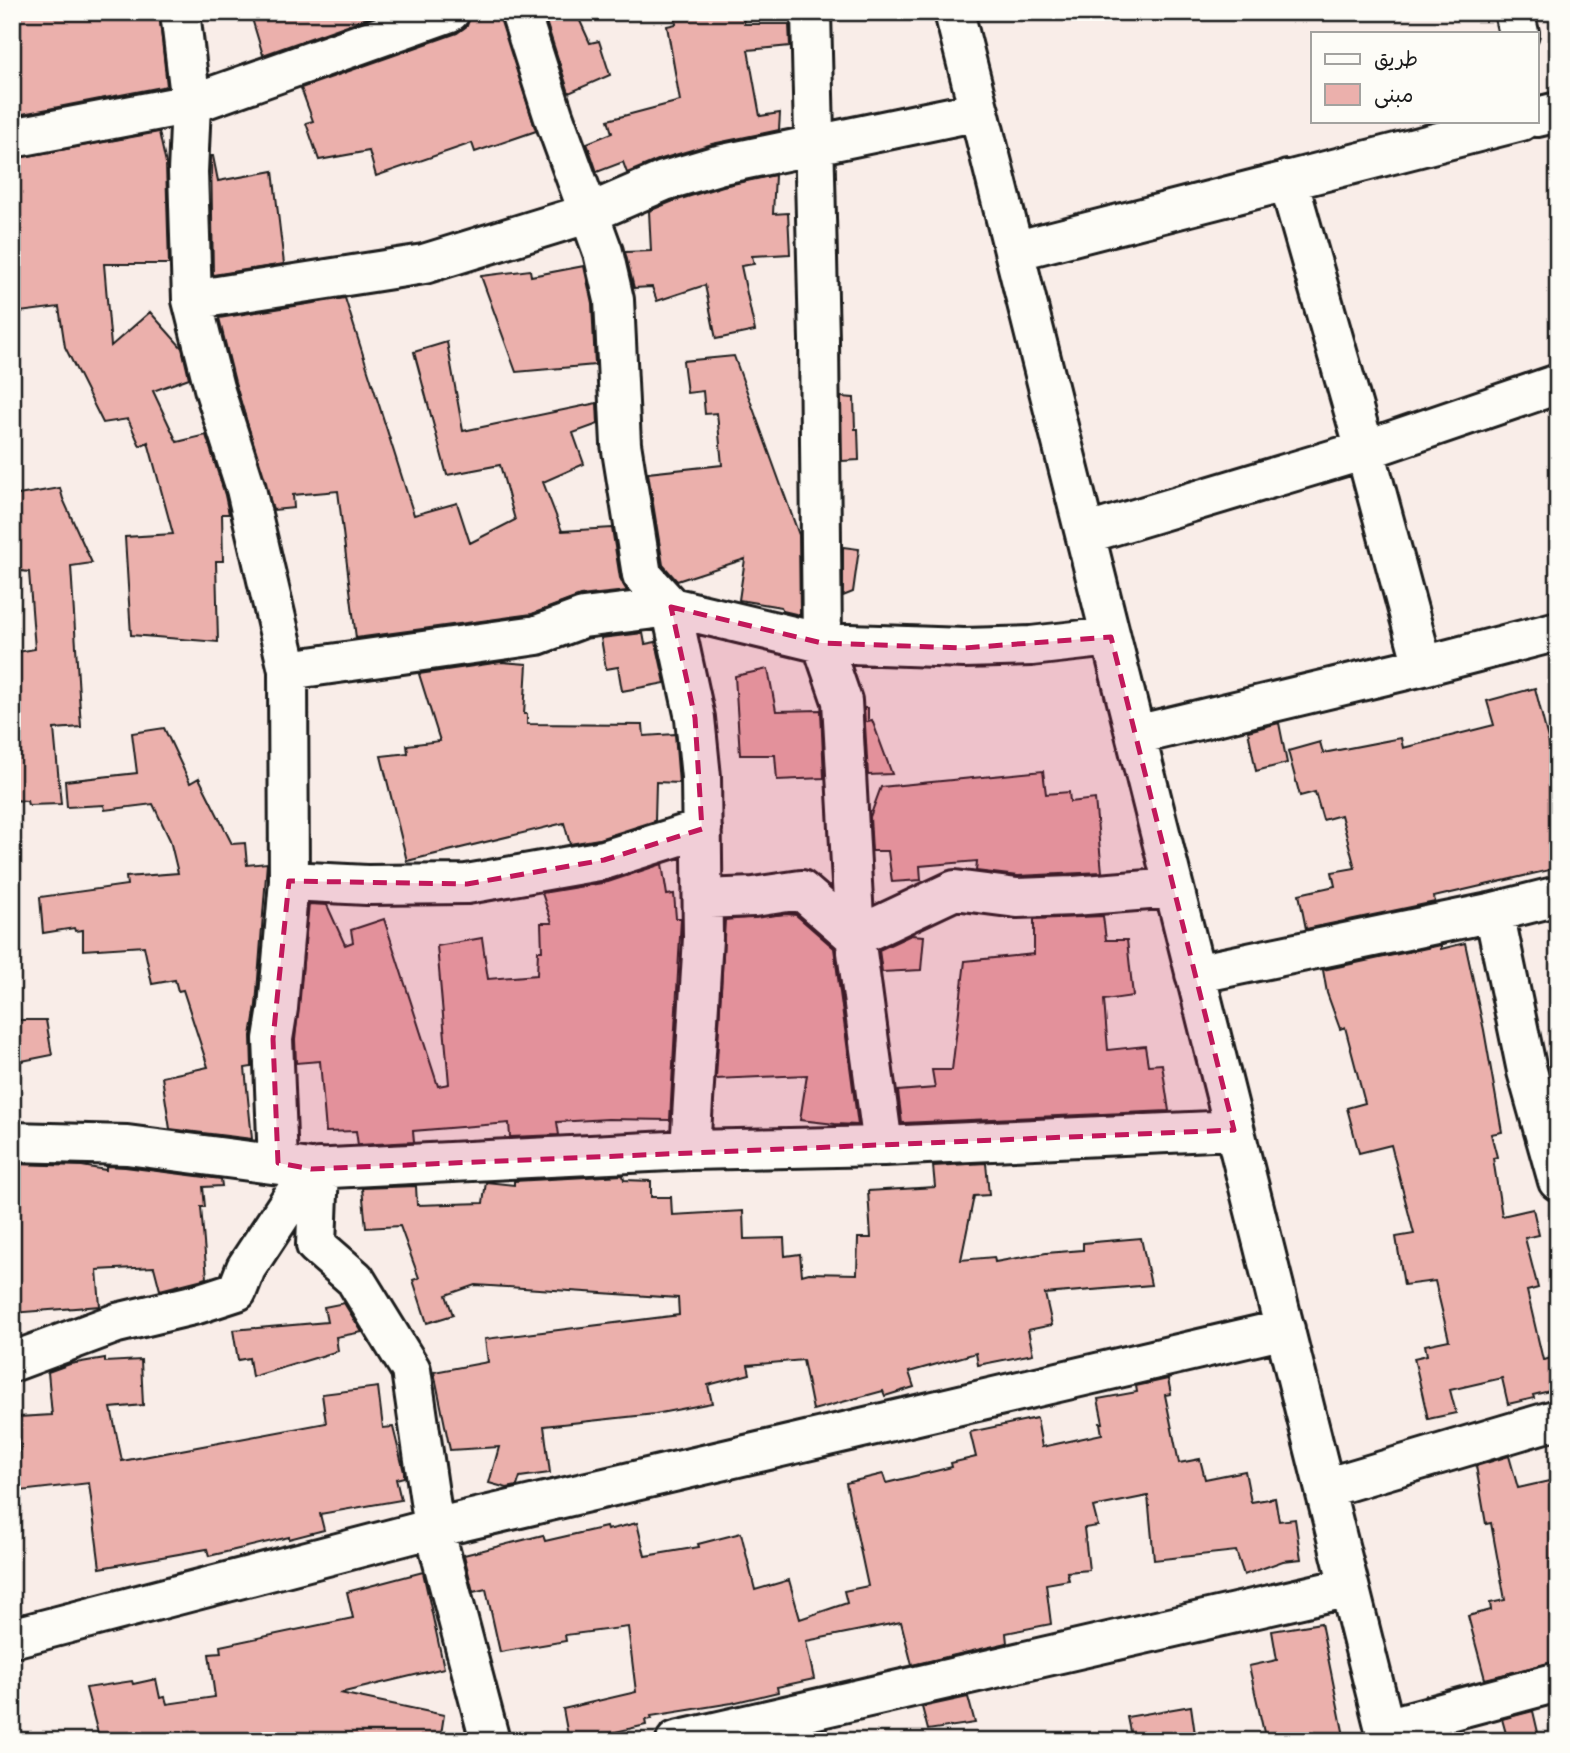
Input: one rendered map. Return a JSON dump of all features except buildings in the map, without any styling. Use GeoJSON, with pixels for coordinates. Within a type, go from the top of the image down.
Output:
{"type":"FeatureCollection","features":[{"type":"Feature","properties":{"kind":"street"},"geometry":{"type":"LineString","coordinates":[[180,12],[191,104],[188,172],[192,300],[214,388],[246,489],[288,670],[289,881],[273,1039],[303,1167],[316,1245],[355,1279],[411,1370],[434,1528],[490,1741]]}},
{"type":"Feature","properties":{"kind":"street"},"geometry":{"type":"LineString","coordinates":[[12,138],[191,104],[450,12]]}},
{"type":"Feature","properties":{"kind":"street"},"geometry":{"type":"LineString","coordinates":[[520,12],[553,115],[603,252],[614,300],[621,444],[642,575],[671,607],[695,718],[701,777],[703,938],[690,1150]]}},
{"type":"Feature","properties":{"kind":"street"},"geometry":{"type":"LineString","coordinates":[[811,12],[819,340],[822,643],[842,701],[855,937],[883,1146]]}},
{"type":"Feature","properties":{"kind":"street"},"geometry":{"type":"LineString","coordinates":[[954,12],[1386,1734],[1558,1682]]}},
{"type":"Feature","properties":{"kind":"street"},"geometry":{"type":"LineString","coordinates":[[1514,12],[1519,32]]}},
{"type":"Feature","properties":{"kind":"street"},"geometry":{"type":"LineString","coordinates":[[192,300],[424,264],[590,213],[664,181],[707,168],[979,111]]}},
{"type":"Feature","properties":{"kind":"street"},"geometry":{"type":"LineString","coordinates":[[1538,115],[1558,112]]}},
{"type":"Feature","properties":{"kind":"street"},"geometry":{"type":"LineString","coordinates":[[1014,251],[1517,122]]}},
{"type":"Feature","properties":{"kind":"street"},"geometry":{"type":"LineString","coordinates":[[1287,180],[1365,450],[1423,666]]}},
{"type":"Feature","properties":{"kind":"street"},"geometry":{"type":"LineString","coordinates":[[1085,534],[1365,450],[1558,384]]}},
{"type":"Feature","properties":{"kind":"street"},"geometry":{"type":"LineString","coordinates":[[288,670],[537,635],[583,618],[671,607],[822,643],[964,648],[1031,646],[1111,637]]}},
{"type":"Feature","properties":{"kind":"street"},"geometry":{"type":"LineString","coordinates":[[1136,735],[1558,631]]}},
{"type":"Feature","properties":{"kind":"street"},"geometry":{"type":"LineString","coordinates":[[289,881],[367,886],[467,884],[604,860],[702,829]]}},
{"type":"Feature","properties":{"kind":"street"},"geometry":{"type":"LineString","coordinates":[[855,937],[955,890],[1017,898],[1174,888]]}},
{"type":"Feature","properties":{"kind":"street"},"geometry":{"type":"LineString","coordinates":[[703,899],[754,897],[802,890],[855,937]]}},
{"type":"Feature","properties":{"kind":"street"},"geometry":{"type":"LineString","coordinates":[[1195,974],[1494,912],[1558,896]]}},
{"type":"Feature","properties":{"kind":"street"},"geometry":{"type":"LineString","coordinates":[[1494,912],[1527,1071],[1556,1173]]}},
{"type":"Feature","properties":{"kind":"street"},"geometry":{"type":"LineString","coordinates":[[12,1142],[127,1145],[303,1167],[1234,1130]]}},
{"type":"Feature","properties":{"kind":"street"},"geometry":{"type":"LineString","coordinates":[[12,1362],[117,1323],[197,1304],[237,1291],[246,1268],[303,1167]]}},
{"type":"Feature","properties":{"kind":"street"},"geometry":{"type":"LineString","coordinates":[[12,1637],[434,1528],[1284,1329]]}},
{"type":"Feature","properties":{"kind":"street"},"geometry":{"type":"LineString","coordinates":[[1325,1488],[1558,1419]]}},
{"type":"Feature","properties":{"kind":"street"},"geometry":{"type":"LineString","coordinates":[[676,1741],[1349,1587]]}},
{"type":"Feature","properties":{"kind":"highlighted area"},"geometry":{"type":"Polygon","coordinates":[[[671,607],[822,643],[964,648],[1111,637],[1234,1130],[311,1169],[278,1163],[273,1039],[289,881],[467,884],[604,860],[702,829],[695,718],[671,607]]]}}]}
